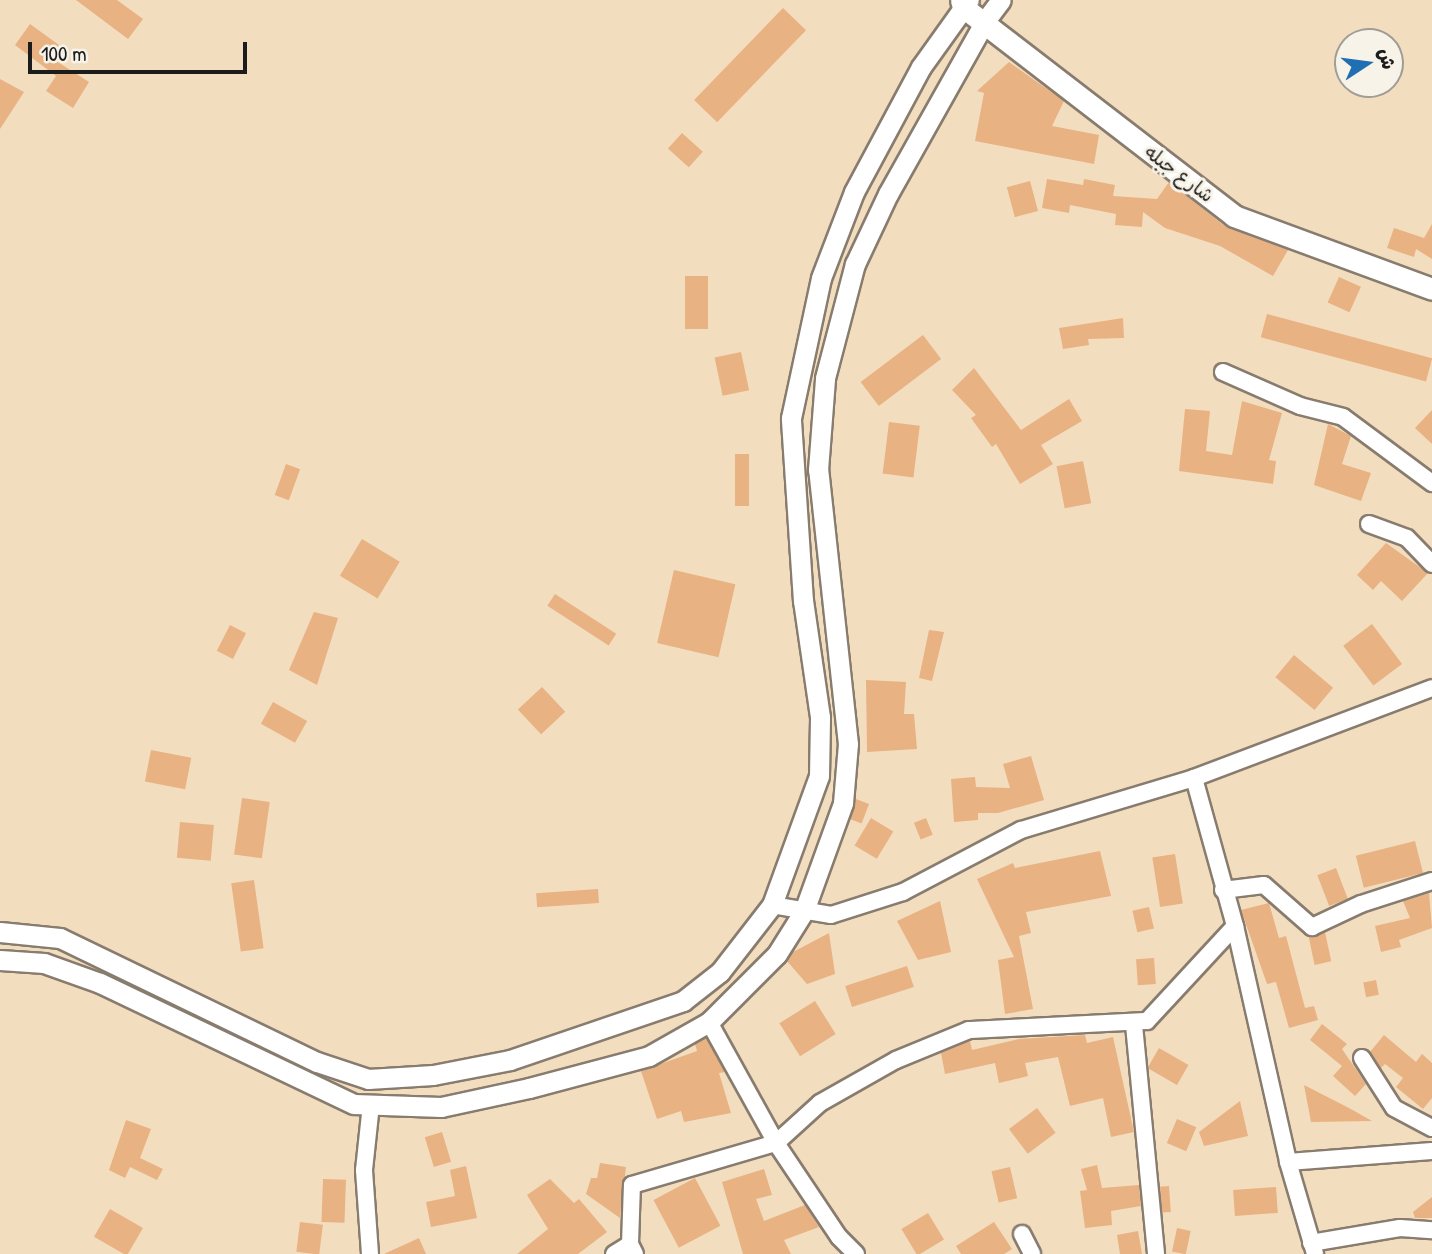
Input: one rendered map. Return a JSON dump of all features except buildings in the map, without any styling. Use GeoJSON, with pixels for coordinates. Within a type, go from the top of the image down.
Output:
{"type":"FeatureCollection","features":[{"type":"Feature","properties":{"kind":"main road","name":"شارع جبله"},"geometry":{"type":"LineString","coordinates":[[964,2],[1234,216],[1432,289]]}},
{"type":"Feature","properties":{"kind":"street"},"geometry":{"type":"LineString","coordinates":[[0,960],[44,962],[100,983],[354,1104],[441,1107],[530,1088],[649,1056],[709,1022],[777,954],[804,911],[843,803],[848,744],[818,470],[825,378],[855,264],[888,194],[985,21],[1001,0]]}},
{"type":"Feature","properties":{"kind":"street"},"geometry":{"type":"LineString","coordinates":[[0,932],[60,938],[317,1062],[368,1079],[433,1075],[510,1060],[683,1001],[720,972],[772,905],[820,776],[820,717],[803,601],[791,418],[798,370],[821,278],[853,192],[921,67],[964,2]]}},
{"type":"Feature","properties":{"kind":"street"},"geometry":{"type":"LineString","coordinates":[[1223,372],[1300,406],[1350,421],[1432,483]]}},
{"type":"Feature","properties":{"kind":"street"},"geometry":{"type":"LineString","coordinates":[[1369,524],[1407,538],[1432,564]]}},
{"type":"Feature","properties":{"kind":"street"},"geometry":{"type":"LineString","coordinates":[[772,905],[831,915],[903,892],[1021,830],[1194,778],[1432,688]]}},
{"type":"Feature","properties":{"kind":"street"},"geometry":{"type":"LineString","coordinates":[[1194,778],[1235,926],[1288,1162],[1313,1248],[1400,1228],[1432,1230]]}},
{"type":"Feature","properties":{"kind":"street"},"geometry":{"type":"LineString","coordinates":[[1223,890],[1264,885],[1312,927],[1361,904],[1432,881]]}},
{"type":"Feature","properties":{"kind":"street"},"geometry":{"type":"LineString","coordinates":[[614,1254],[632,1249],[632,1185],[776,1143],[820,1103],[896,1060],[969,1030],[1134,1025],[1156,1014],[1235,926]]}},
{"type":"Feature","properties":{"kind":"street"},"geometry":{"type":"LineString","coordinates":[[709,1022],[776,1143],[839,1237],[856,1254]]}},
{"type":"Feature","properties":{"kind":"street"},"geometry":{"type":"LineString","coordinates":[[1134,1025],[1156,1254]]}},
{"type":"Feature","properties":{"kind":"street"},"geometry":{"type":"LineString","coordinates":[[1362,1058],[1394,1108],[1432,1128]]}},
{"type":"Feature","properties":{"kind":"street"},"geometry":{"type":"LineString","coordinates":[[370,1254],[364,1170],[371,1104]]}},
{"type":"Feature","properties":{"kind":"street"},"geometry":{"type":"LineString","coordinates":[[1288,1162],[1432,1151]]}},
{"type":"Feature","properties":{"kind":"street"},"geometry":{"type":"LineString","coordinates":[[1022,1234],[1032,1254]]}}]}
